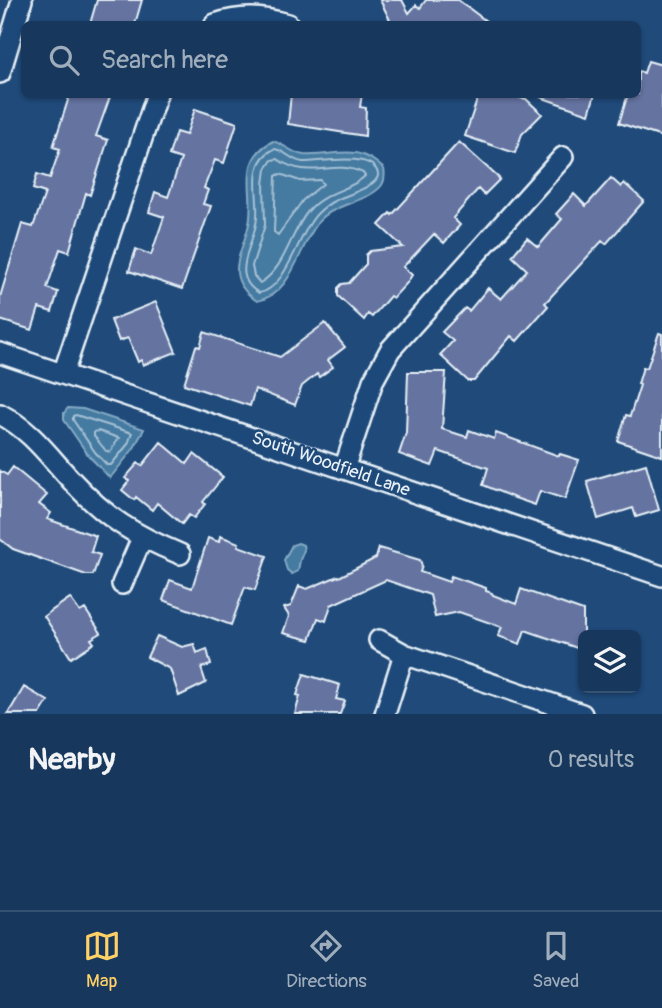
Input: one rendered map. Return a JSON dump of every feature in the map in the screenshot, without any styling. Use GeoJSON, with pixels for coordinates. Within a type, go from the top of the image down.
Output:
{"type":"FeatureCollection","features":[{"type":"Feature","properties":{"kind":"street"},"geometry":{"type":"LineString","coordinates":[[0,73],[22,0]]}},
{"type":"Feature","properties":{"kind":"street"},"geometry":{"type":"LineString","coordinates":[[223,21],[251,17],[277,21]]}},
{"type":"Feature","properties":{"kind":"street"},"geometry":{"type":"LineString","coordinates":[[63,374],[156,98]]}},
{"type":"Feature","properties":{"kind":"street"},"geometry":{"type":"LineString","coordinates":[[344,468],[373,381],[390,350],[563,157]]}},
{"type":"Feature","properties":{"kind":"street","name":"South Woodfield Lane"},"geometry":{"type":"LineString","coordinates":[[0,353],[662,576]]}},
{"type":"Feature","properties":{"kind":"street"},"geometry":{"type":"LineString","coordinates":[[0,414],[39,442],[71,481],[116,523],[142,538],[180,554]]}},
{"type":"Feature","properties":{"kind":"street"},"geometry":{"type":"LineString","coordinates":[[122,584],[142,538]]}},
{"type":"Feature","properties":{"kind":"street"},"geometry":{"type":"LineString","coordinates":[[379,640],[404,654],[582,714]]}},
{"type":"Feature","properties":{"kind":"street"},"geometry":{"type":"LineString","coordinates":[[384,714],[404,654]]}},
{"type":"Feature","properties":{"kind":"water"},"geometry":{"type":"Polygon","coordinates":[[[273,141],[304,155],[346,152],[364,155],[384,169],[384,177],[382,185],[370,195],[336,209],[321,219],[313,229],[288,278],[270,296],[257,301],[240,283],[237,265],[249,224],[251,168],[261,149],[273,141]]]}},
{"type":"Feature","properties":{"kind":"water"},"geometry":{"type":"Polygon","coordinates":[[[68,408],[83,409],[144,429],[134,448],[110,478],[89,456],[64,420],[64,413],[68,408]]]}},
{"type":"Feature","properties":{"kind":"water"},"geometry":{"type":"Polygon","coordinates":[[[292,545],[303,545],[304,550],[298,571],[292,574],[287,570],[284,560],[292,545]]]}},
{"type":"Feature","properties":{"kind":"building"},"geometry":{"type":"Polygon","coordinates":[[[97,0],[142,0],[136,21],[91,21],[97,0]]]}},
{"type":"Feature","properties":{"kind":"building"},"geometry":{"type":"Polygon","coordinates":[[[380,0],[402,0],[409,13],[416,5],[420,8],[426,0],[458,0],[486,21],[390,21],[380,0]]]}},
{"type":"Feature","properties":{"kind":"building"},"geometry":{"type":"Polygon","coordinates":[[[648,61],[662,65],[662,137],[619,123],[627,98],[641,98],[641,72],[644,73],[648,61]]]}},
{"type":"Feature","properties":{"kind":"building"},"geometry":{"type":"Polygon","coordinates":[[[69,98],[110,98],[96,136],[108,140],[90,195],[86,193],[69,252],[60,249],[47,288],[58,292],[52,312],[39,308],[32,330],[0,320],[0,297],[22,224],[33,227],[45,193],[33,189],[37,174],[50,178],[60,149],[53,147],[69,98]]]}},
{"type":"Feature","properties":{"kind":"building"},"geometry":{"type":"Polygon","coordinates":[[[291,98],[361,98],[360,107],[366,108],[365,136],[288,124],[291,98]]]}},
{"type":"Feature","properties":{"kind":"building"},"geometry":{"type":"Polygon","coordinates":[[[478,98],[525,98],[542,114],[522,134],[515,153],[465,136],[478,98]]]}},
{"type":"Feature","properties":{"kind":"building"},"geometry":{"type":"Polygon","coordinates":[[[543,98],[594,98],[589,114],[543,98]]]}},
{"type":"Feature","properties":{"kind":"building"},"geometry":{"type":"Polygon","coordinates":[[[195,109],[237,123],[224,163],[215,160],[204,188],[208,190],[203,204],[211,206],[182,289],[129,271],[136,249],[151,255],[164,217],[149,212],[155,192],[168,197],[181,159],[169,155],[176,132],[186,135],[195,109]]]}},
{"type":"Feature","properties":{"kind":"building"},"geometry":{"type":"Polygon","coordinates":[[[459,142],[500,179],[484,195],[478,189],[453,218],[460,225],[444,243],[434,234],[403,267],[412,275],[407,283],[393,298],[390,296],[372,317],[368,314],[364,320],[338,296],[338,288],[349,283],[366,264],[366,255],[370,251],[403,247],[379,225],[390,213],[392,215],[459,142]]]}},
{"type":"Feature","properties":{"kind":"building"},"geometry":{"type":"Polygon","coordinates":[[[611,178],[621,187],[624,183],[644,201],[606,244],[602,241],[545,303],[548,306],[517,341],[511,336],[474,381],[468,381],[440,355],[453,341],[442,332],[465,308],[469,311],[488,288],[501,299],[527,270],[512,256],[527,238],[538,247],[562,219],[556,214],[574,194],[586,206],[611,178]]]}},
{"type":"Feature","properties":{"kind":"building"},"geometry":{"type":"Polygon","coordinates":[[[156,302],[176,352],[143,365],[141,360],[138,362],[128,338],[119,341],[111,320],[156,302]]]}},
{"type":"Feature","properties":{"kind":"building"},"geometry":{"type":"Polygon","coordinates":[[[325,323],[345,347],[328,360],[333,367],[319,377],[317,374],[302,386],[295,405],[255,389],[250,406],[184,384],[196,346],[200,347],[204,332],[280,357],[325,323]]]}},
{"type":"Feature","properties":{"kind":"building"},"geometry":{"type":"Polygon","coordinates":[[[659,333],[662,334],[662,456],[618,441],[626,415],[630,416],[643,367],[647,368],[659,333]]]}},
{"type":"Feature","properties":{"kind":"building"},"geometry":{"type":"Polygon","coordinates":[[[408,372],[446,372],[442,429],[467,437],[469,430],[494,439],[496,433],[559,456],[560,454],[579,460],[565,499],[540,491],[535,505],[483,485],[488,468],[438,451],[432,466],[399,454],[406,433],[408,372]]]}},
{"type":"Feature","properties":{"kind":"building"},"geometry":{"type":"Polygon","coordinates":[[[161,442],[187,464],[194,454],[223,477],[194,518],[189,515],[182,524],[157,503],[152,510],[122,490],[129,481],[125,478],[138,463],[142,466],[161,442]]]}},
{"type":"Feature","properties":{"kind":"building"},"geometry":{"type":"Polygon","coordinates":[[[646,464],[659,510],[636,517],[633,508],[598,519],[587,481],[646,464]]]}},
{"type":"Feature","properties":{"kind":"building"},"geometry":{"type":"Polygon","coordinates":[[[13,467],[47,495],[39,504],[51,513],[47,519],[96,536],[91,552],[100,555],[93,575],[86,575],[13,549],[0,539],[0,471],[7,475],[13,467]]]}},
{"type":"Feature","properties":{"kind":"building"},"geometry":{"type":"Polygon","coordinates":[[[220,536],[239,543],[238,546],[267,556],[255,590],[245,587],[231,625],[163,600],[170,580],[192,588],[208,538],[219,542],[220,536]]]}},
{"type":"Feature","properties":{"kind":"building"},"geometry":{"type":"Polygon","coordinates":[[[379,548],[420,560],[420,572],[449,582],[451,576],[486,588],[486,591],[493,595],[516,604],[521,589],[583,611],[583,630],[578,630],[578,648],[525,630],[520,644],[498,636],[502,627],[459,612],[435,617],[430,595],[386,580],[331,605],[326,621],[318,618],[310,640],[283,633],[289,616],[284,608],[291,606],[299,586],[307,589],[339,577],[376,558],[379,548]]]}},
{"type":"Feature","properties":{"kind":"building"},"geometry":{"type":"Polygon","coordinates":[[[70,598],[80,612],[85,609],[101,633],[91,639],[94,643],[71,658],[44,616],[70,598]]]}},
{"type":"Feature","properties":{"kind":"building"},"geometry":{"type":"Polygon","coordinates":[[[157,636],[182,647],[194,644],[197,653],[207,649],[211,665],[201,668],[206,683],[179,696],[170,669],[147,657],[157,636]]]}},
{"type":"Feature","properties":{"kind":"building"},"geometry":{"type":"Polygon","coordinates":[[[304,674],[340,685],[336,699],[345,701],[340,714],[295,714],[300,696],[297,695],[304,674]]]}},
{"type":"Feature","properties":{"kind":"building"},"geometry":{"type":"Polygon","coordinates":[[[24,687],[48,701],[40,714],[8,714],[24,687]]]}}]}
